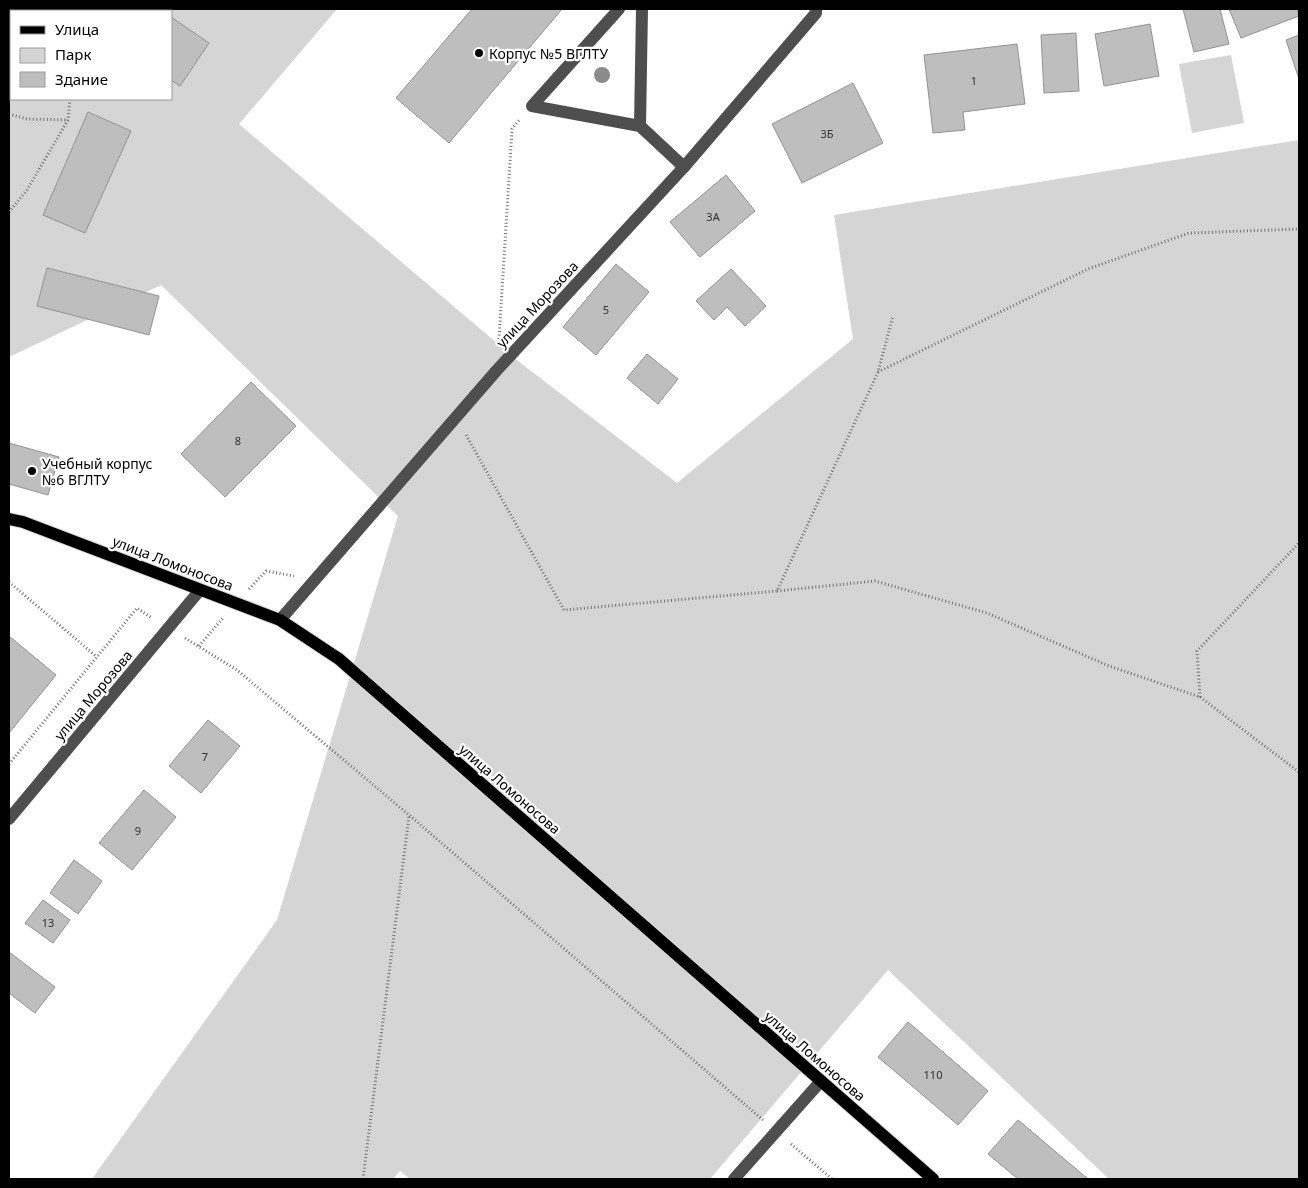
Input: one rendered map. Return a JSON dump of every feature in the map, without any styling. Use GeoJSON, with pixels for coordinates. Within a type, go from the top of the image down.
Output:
{"type":"FeatureCollection","features":[{"type":"Feature","properties":{"kind":"main road","name":"улица Ломоносова"},"geometry":{"type":"LineString","coordinates":[[9,519],[23,522],[280,620],[338,659],[933,1179]]}},
{"type":"Feature","properties":{"kind":"street"},"geometry":{"type":"LineString","coordinates":[[532,106],[619,9]]}},
{"type":"Feature","properties":{"kind":"street"},"geometry":{"type":"LineString","coordinates":[[640,126],[642,9]]}},
{"type":"Feature","properties":{"kind":"street","name":"улица Морозова"},"geometry":{"type":"LineString","coordinates":[[280,620],[497,370],[684,167],[819,10]]}},
{"type":"Feature","properties":{"kind":"street"},"geometry":{"type":"LineString","coordinates":[[532,106],[640,126],[684,167]]}},
{"type":"Feature","properties":{"kind":"street","name":"улица Морозова"},"geometry":{"type":"LineString","coordinates":[[9,819],[200,590]]}},
{"type":"Feature","properties":{"kind":"street"},"geometry":{"type":"LineString","coordinates":[[734,1179],[820,1081]]}},
{"type":"Feature","properties":{"kind":"path"},"geometry":{"type":"LineString","coordinates":[[9,212],[27,190],[68,120],[70,100]]}},
{"type":"Feature","properties":{"kind":"path"},"geometry":{"type":"LineString","coordinates":[[497,370],[512,129],[532,106]]}},
{"type":"Feature","properties":{"kind":"path"},"geometry":{"type":"LineString","coordinates":[[9,114],[27,119],[68,120]]}},
{"type":"Feature","properties":{"kind":"path"},"geometry":{"type":"LineString","coordinates":[[878,372],[1088,269],[1189,233],[1299,230]]}},
{"type":"Feature","properties":{"kind":"path"},"geometry":{"type":"LineString","coordinates":[[778,591],[878,372],[893,316]]}},
{"type":"Feature","properties":{"kind":"path"},"geometry":{"type":"LineString","coordinates":[[456,417],[564,610],[875,581],[987,613],[1109,666],[1200,697],[1299,772]]}},
{"type":"Feature","properties":{"kind":"path"},"geometry":{"type":"LineString","coordinates":[[1200,697],[1197,651],[1299,543]]}},
{"type":"Feature","properties":{"kind":"path"},"geometry":{"type":"LineString","coordinates":[[9,582],[97,657]]}},
{"type":"Feature","properties":{"kind":"path"},"geometry":{"type":"LineString","coordinates":[[9,764],[137,608],[237,670],[409,815],[832,1179]]}},
{"type":"Feature","properties":{"kind":"path"},"geometry":{"type":"LineString","coordinates":[[363,1179],[409,815]]}},
{"type":"Feature","properties":{"kind":"green space"},"geometry":{"type":"Polygon","coordinates":[[[9,9],[337,9],[239,124],[518,361],[677,483],[853,339],[834,215],[1299,140],[1299,1179],[1109,1179],[888,970],[710,1179],[410,1179],[400,1171],[393,1179],[92,1179],[277,920],[398,516],[161,285],[9,357],[9,9]]]}},
{"type":"Feature","properties":{"kind":"green space"},"geometry":{"type":"Polygon","coordinates":[[[1231,55],[1244,123],[1192,133],[1179,64],[1231,55]]]}},
{"type":"Feature","properties":{"kind":"building"},"geometry":{"type":"Polygon","coordinates":[[[67,9],[161,10],[68,10],[67,9]]]}},
{"type":"Feature","properties":{"kind":"building","name":"Корпус №5 ВГЛТУ"},"geometry":{"type":"Polygon","coordinates":[[[472,9],[562,9],[449,143],[396,98],[472,9]]]}},
{"type":"Feature","properties":{"kind":"building"},"geometry":{"type":"Polygon","coordinates":[[[1183,9],[1220,9],[1229,44],[1194,52],[1183,9]]]}},
{"type":"Feature","properties":{"kind":"building"},"geometry":{"type":"Polygon","coordinates":[[[1229,9],[1297,9],[1299,16],[1241,38],[1229,9]]]}},
{"type":"Feature","properties":{"kind":"building"},"geometry":{"type":"Polygon","coordinates":[[[172,18],[209,43],[180,86],[172,81],[172,18]]]}},
{"type":"Feature","properties":{"kind":"building"},"geometry":{"type":"Polygon","coordinates":[[[1150,24],[1159,76],[1104,86],[1095,34],[1150,24]]]}},
{"type":"Feature","properties":{"kind":"building"},"geometry":{"type":"Polygon","coordinates":[[[1076,33],[1079,91],[1044,93],[1041,35],[1076,33]]]}},
{"type":"Feature","properties":{"kind":"building"},"geometry":{"type":"Polygon","coordinates":[[[1299,35],[1299,79],[1286,40],[1299,35]]]}},
{"type":"Feature","properties":{"kind":"building"},"geometry":{"type":"Polygon","coordinates":[[[1017,44],[1025,104],[963,112],[965,130],[933,133],[924,55],[1017,44]]]}},
{"type":"Feature","properties":{"kind":"building"},"geometry":{"type":"Polygon","coordinates":[[[853,83],[883,143],[802,183],[772,124],[853,83]]]}},
{"type":"Feature","properties":{"kind":"building"},"geometry":{"type":"Polygon","coordinates":[[[88,112],[131,131],[85,233],[43,215],[88,112]]]}},
{"type":"Feature","properties":{"kind":"building"},"geometry":{"type":"Polygon","coordinates":[[[726,175],[755,211],[700,257],[670,222],[726,175]]]}},
{"type":"Feature","properties":{"kind":"building"},"geometry":{"type":"Polygon","coordinates":[[[616,264],[649,292],[596,355],[563,327],[616,264]]]}},
{"type":"Feature","properties":{"kind":"building"},"geometry":{"type":"Polygon","coordinates":[[[47,268],[159,296],[149,335],[37,306],[47,268]]]}},
{"type":"Feature","properties":{"kind":"building"},"geometry":{"type":"Polygon","coordinates":[[[731,269],[766,306],[745,326],[727,307],[714,320],[696,301],[731,269]]]}},
{"type":"Feature","properties":{"kind":"building"},"geometry":{"type":"Polygon","coordinates":[[[647,354],[678,379],[658,404],[627,378],[647,354]]]}},
{"type":"Feature","properties":{"kind":"building"},"geometry":{"type":"Polygon","coordinates":[[[251,382],[296,426],[225,497],[181,454],[251,382]]]}},
{"type":"Feature","properties":{"kind":"building","name":"Учебный корпус №6 ВГЛТУ"},"geometry":{"type":"Polygon","coordinates":[[[9,443],[59,457],[48,495],[9,484],[9,443]]]}},
{"type":"Feature","properties":{"kind":"building"},"geometry":{"type":"Polygon","coordinates":[[[9,636],[56,675],[9,733],[9,636]]]}},
{"type":"Feature","properties":{"kind":"building"},"geometry":{"type":"Polygon","coordinates":[[[208,720],[240,746],[201,793],[169,766],[208,720]]]}},
{"type":"Feature","properties":{"kind":"building"},"geometry":{"type":"Polygon","coordinates":[[[144,790],[176,817],[132,870],[99,843],[144,790]]]}},
{"type":"Feature","properties":{"kind":"building"},"geometry":{"type":"Polygon","coordinates":[[[74,860],[102,881],[78,914],[50,893],[74,860]]]}},
{"type":"Feature","properties":{"kind":"building"},"geometry":{"type":"Polygon","coordinates":[[[43,900],[70,920],[53,943],[25,923],[43,900]]]}},
{"type":"Feature","properties":{"kind":"building"},"geometry":{"type":"Polygon","coordinates":[[[9,952],[55,987],[35,1013],[9,993],[9,952]]]}},
{"type":"Feature","properties":{"kind":"building"},"geometry":{"type":"Polygon","coordinates":[[[908,1022],[988,1091],[958,1125],[878,1057],[908,1022]]]}},
{"type":"Feature","properties":{"kind":"building"},"geometry":{"type":"Polygon","coordinates":[[[1018,1120],[1088,1179],[1018,1179],[988,1154],[1018,1120]]]}},
{"type":"Feature","properties":{"kind":"place","name":"Корпус №5 ВГЛТУ"},"geometry":{"type":"Point","coordinates":[479,53]}},
{"type":"Feature","properties":{"kind":"place","name":"Учебный корпус №6 ВГЛТУ"},"geometry":{"type":"Point","coordinates":[32,471]}}]}
